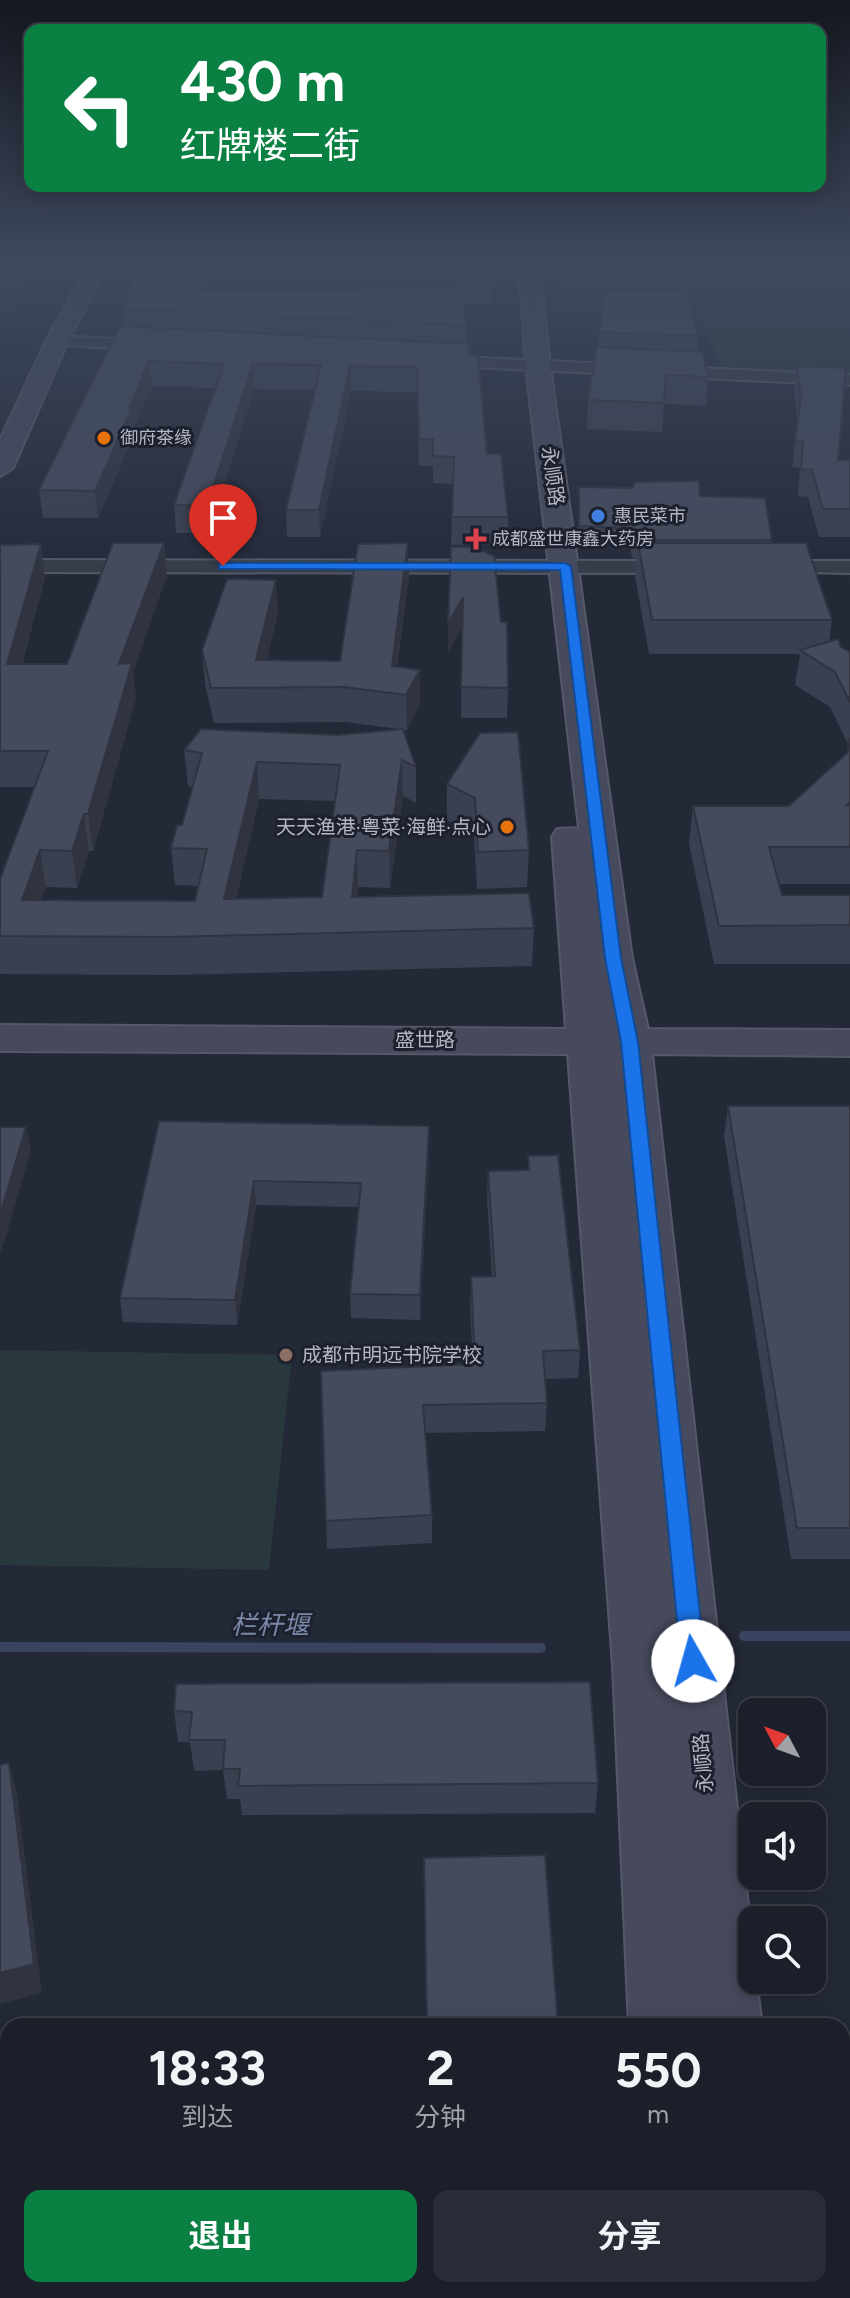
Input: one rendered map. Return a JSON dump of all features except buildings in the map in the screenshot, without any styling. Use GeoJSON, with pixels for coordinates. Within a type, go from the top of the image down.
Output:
{"type":"FeatureCollection","features":[{"type":"Feature","properties":{"kind":"main road"},"geometry":{"type":"LineString","coordinates":[[0,468],[44,369]]}},
{"type":"Feature","properties":{"kind":"main road"},"geometry":{"type":"LineString","coordinates":[[529,369],[608,1042],[663,2018]]}},
{"type":"Feature","properties":{"kind":"main road","name":"盛世路"},"geometry":{"type":"LineString","coordinates":[[0,1038],[850,1043]]}},
{"type":"Feature","properties":{"kind":"main road","name":"永顺路"},"geometry":{"type":"LineString","coordinates":[[608,1042],[727,2018]]}},
{"type":"Feature","properties":{"kind":"street"},"geometry":{"type":"LineString","coordinates":[[603,369],[850,380]]}},
{"type":"Feature","properties":{"kind":"street"},"geometry":{"type":"LineString","coordinates":[[0,566],[708,567]]}},
{"type":"Feature","properties":{"kind":"street"},"geometry":{"type":"LineString","coordinates":[[755,567],[850,567]]}},
{"type":"Feature","properties":{"kind":"shaded area"},"geometry":{"type":"Polygon","coordinates":[[[729,369],[850,369],[850,375],[729,369]]]}},
{"type":"Feature","properties":{"kind":"shaded area"},"geometry":{"type":"Polygon","coordinates":[[[0,1350],[292,1355],[269,1570],[0,1565],[0,1350]]]}},
{"type":"Feature","properties":{"kind":"waterway","name":"栏杆堰"},"geometry":{"type":"LineString","coordinates":[[744,1636],[850,1636]]}},
{"type":"Feature","properties":{"kind":"waterway","name":"栏杆堰"},"geometry":{"type":"LineString","coordinates":[[0,1647],[541,1648]]}},
{"type":"Feature","properties":{"kind":"place","name":"御府茶缘"},"geometry":{"type":"Point","coordinates":[104,438]}},
{"type":"Feature","properties":{"kind":"place","name":"惠民菜市"},"geometry":{"type":"Point","coordinates":[598,516]}},
{"type":"Feature","properties":{"kind":"place","name":"成都盛世康鑫大药房"},"geometry":{"type":"Point","coordinates":[476,539]}},
{"type":"Feature","properties":{"kind":"place","name":"天天渔港·粤菜·海鲜·点心"},"geometry":{"type":"Point","coordinates":[507,827]}},
{"type":"Feature","properties":{"kind":"place","name":"成都市明远书院学校"},"geometry":{"type":"Point","coordinates":[286,1355]}},
{"type":"Feature","properties":{"kind":"route"},"geometry":{"type":"LineString","coordinates":[[223,566],[565,566],[613,958],[630,1042],[693,1661]]}}]}
